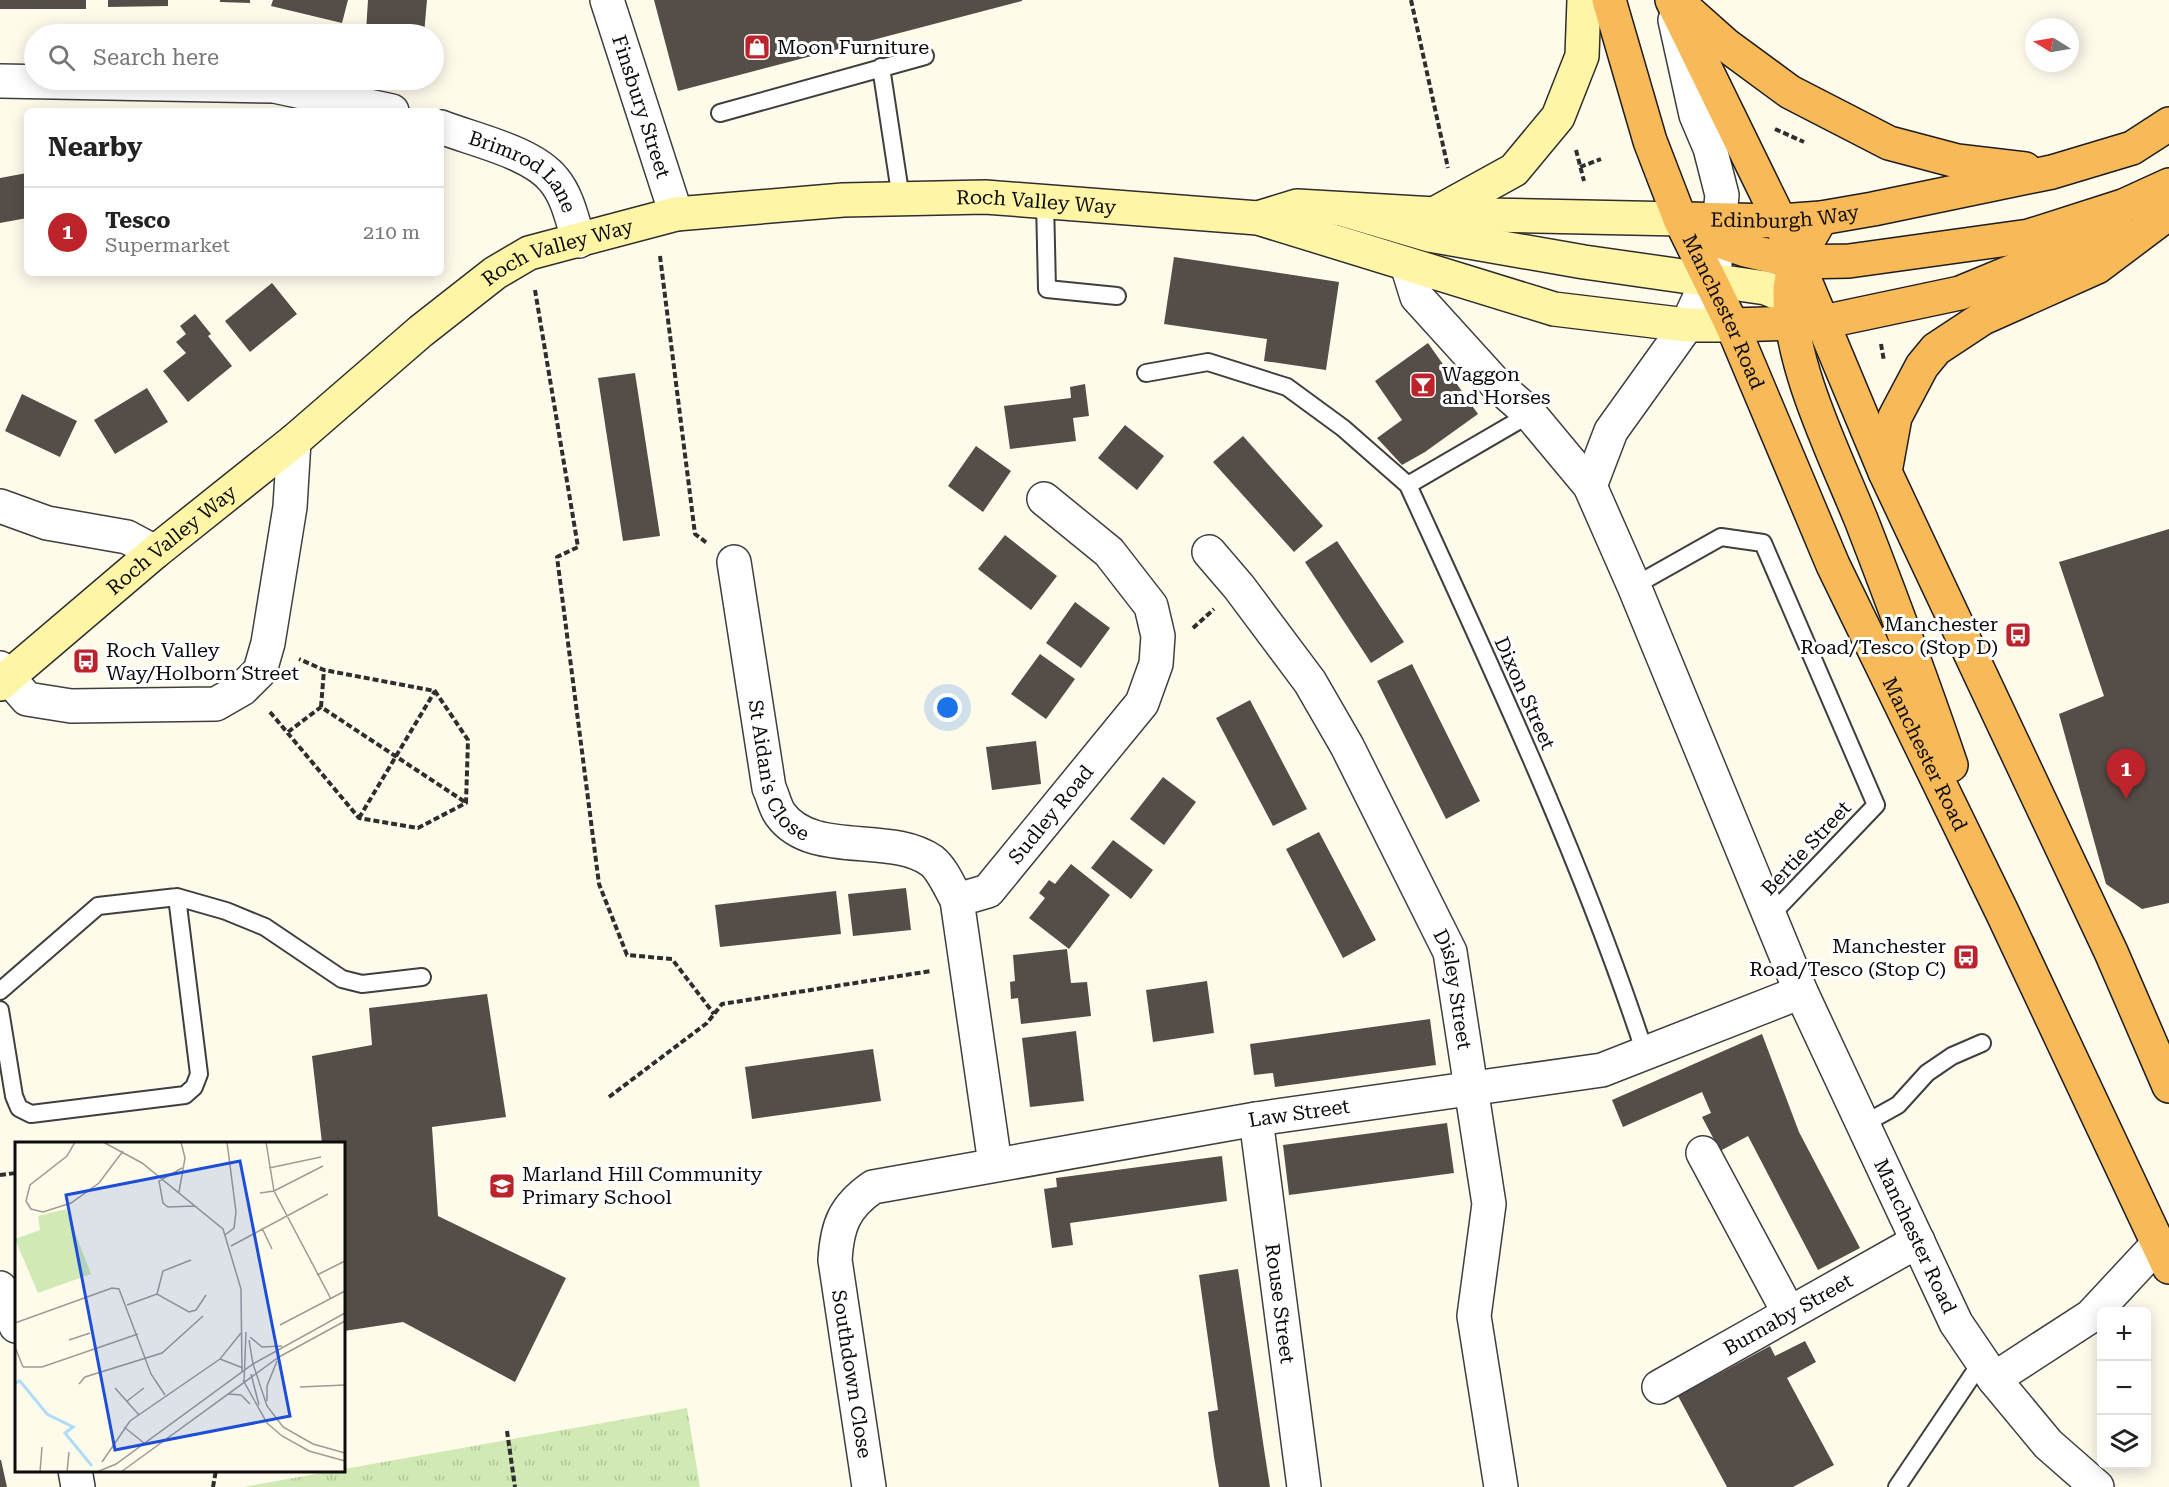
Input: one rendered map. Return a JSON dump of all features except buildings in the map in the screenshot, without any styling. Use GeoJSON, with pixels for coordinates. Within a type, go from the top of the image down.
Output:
{"type":"FeatureCollection","features":[{"type":"Feature","properties":{"kind":"highway","name":"Manchester Road"},"geometry":{"type":"LineString","coordinates":[[1609,0],[1650,141],[1680,219],[1732,325],[1833,565],[2003,914],[2164,1255]]}},
{"type":"Feature","properties":{"kind":"highway"},"geometry":{"type":"LineString","coordinates":[[1672,0],[1726,45],[1790,92],[1888,143],[1957,161],[2052,172]]}},
{"type":"Feature","properties":{"kind":"highway"},"geometry":{"type":"LineString","coordinates":[[1672,0],[1780,221],[1885,472],[2111,952],[2169,1086]]}},
{"type":"Feature","properties":{"kind":"highway","name":"Edinburgh Way"},"geometry":{"type":"LineString","coordinates":[[1718,230],[1821,218],[2052,172],[2132,148],[2169,124]]}},
{"type":"Feature","properties":{"kind":"highway","name":"Edinburgh Way"},"geometry":{"type":"LineString","coordinates":[[1680,219],[1718,230],[1745,250],[1797,262],[1888,256],[2030,236],[2124,206],[2169,185]]}},
{"type":"Feature","properties":{"kind":"highway"},"geometry":{"type":"LineString","coordinates":[[1732,325],[1790,311],[1823,322],[1960,293],[2169,207]]}},
{"type":"Feature","properties":{"kind":"highway"},"geometry":{"type":"LineString","coordinates":[[1885,472],[1895,417],[1922,366],[1936,349],[1983,318],[2097,267],[2169,213]]}},
{"type":"Feature","properties":{"kind":"highway"},"geometry":{"type":"LineString","coordinates":[[1821,218],[1797,262],[1790,311],[1812,394],[1902,625],[2003,914]]}},
{"type":"Feature","properties":{"kind":"main road"},"geometry":{"type":"LineString","coordinates":[[1407,265],[1419,219],[1514,170],[1557,117],[1582,56],[1584,0]]}},
{"type":"Feature","properties":{"kind":"main road","name":"Roch Valley Way"},"geometry":{"type":"LineString","coordinates":[[3,677],[294,441],[421,331],[495,273],[529,253],[666,217],[843,200],[985,197],[1258,218]]}},
{"type":"Feature","properties":{"kind":"main road"},"geometry":{"type":"LineString","coordinates":[[1258,218],[1297,206],[1341,208],[1419,219],[1557,258],[1766,288],[1790,311]]}},
{"type":"Feature","properties":{"kind":"main road"},"geometry":{"type":"LineString","coordinates":[[1258,218],[1554,309],[1687,325],[1732,325]]}},
{"type":"Feature","properties":{"kind":"main road"},"geometry":{"type":"LineString","coordinates":[[1419,219],[1680,219]]}},
{"type":"Feature","properties":{"kind":"street","name":"Finsbury Street"},"geometry":{"type":"LineString","coordinates":[[607,0],[666,217]]}},
{"type":"Feature","properties":{"kind":"street"},"geometry":{"type":"LineString","coordinates":[[1590,486],[1611,431],[1687,325],[1715,264],[1722,195],[1710,148],[1696,115],[1672,0]]}},
{"type":"Feature","properties":{"kind":"street"},"geometry":{"type":"LineString","coordinates":[[0,81],[24,81]]}},
{"type":"Feature","properties":{"kind":"street"},"geometry":{"type":"LineString","coordinates":[[293,90],[378,108]]}},
{"type":"Feature","properties":{"kind":"street","name":"Brimrod Lane"},"geometry":{"type":"LineString","coordinates":[[444,128],[537,163],[555,180],[565,198],[579,241]]}},
{"type":"Feature","properties":{"kind":"street","name":"Manchester Road"},"geometry":{"type":"LineString","coordinates":[[1407,265],[1417,297],[1496,384],[1530,414],[1590,486],[1634,586],[1800,992],[1956,1323],[1988,1370],[2048,1444],[2097,1487]]}},
{"type":"Feature","properties":{"kind":"street"},"geometry":{"type":"LineString","coordinates":[[3,677],[27,699],[71,706],[216,704],[242,689],[260,671],[268,643],[290,507],[294,441]]}},
{"type":"Feature","properties":{"kind":"street","name":"Sudley Road"},"geometry":{"type":"LineString","coordinates":[[957,900],[988,891],[1142,703],[1156,664],[1158,636],[1151,606],[1109,552],[1044,499]]}},
{"type":"Feature","properties":{"kind":"street"},"geometry":{"type":"LineString","coordinates":[[0,506],[47,523],[127,537],[155,552]]}},
{"type":"Feature","properties":{"kind":"street","name":"Disley Street"},"geometry":{"type":"LineString","coordinates":[[1209,552],[1239,587],[1310,682],[1347,747],[1450,952],[1489,1204],[1474,1316],[1501,1487]]}},
{"type":"Feature","properties":{"kind":"street","name":"St Aidan's Close"},"geometry":{"type":"LineString","coordinates":[[734,562],[769,788],[779,814],[795,829],[820,838],[892,846],[918,854],[933,862],[957,900]]}},
{"type":"Feature","properties":{"kind":"street"},"geometry":{"type":"LineString","coordinates":[[957,900],[995,1164]]}},
{"type":"Feature","properties":{"kind":"street","name":"Law Street"},"geometry":{"type":"LineString","coordinates":[[835,1260],[837,1238],[844,1216],[857,1199],[873,1187],[1256,1119],[1602,1070],[1800,992]]}},
{"type":"Feature","properties":{"kind":"street","name":"Rouse Street"},"geometry":{"type":"LineString","coordinates":[[1256,1119],[1304,1487]]}},
{"type":"Feature","properties":{"kind":"street"},"geometry":{"type":"LineString","coordinates":[[1703,1153],[1789,1313]]}},
{"type":"Feature","properties":{"kind":"street","name":"Burnaby Street"},"geometry":{"type":"LineString","coordinates":[[1659,1387],[1918,1241]]}},
{"type":"Feature","properties":{"kind":"street"},"geometry":{"type":"LineString","coordinates":[[1988,1370],[2091,1316],[2164,1255]]}},
{"type":"Feature","properties":{"kind":"street","name":"Southdown Close"},"geometry":{"type":"LineString","coordinates":[[835,1260],[869,1487]]}},
{"type":"Feature","properties":{"kind":"street"},"geometry":{"type":"LineString","coordinates":[[0,1288],[15,1324]]}},
{"type":"Feature","properties":{"kind":"street"},"geometry":{"type":"LineString","coordinates":[[75,1472],[78,1487]]}},
{"type":"Feature","properties":{"kind":"lane"},"geometry":{"type":"LineString","coordinates":[[720,113],[925,56]]}},
{"type":"Feature","properties":{"kind":"lane"},"geometry":{"type":"LineString","coordinates":[[881,67],[902,199]]}},
{"type":"Feature","properties":{"kind":"lane"},"geometry":{"type":"LineString","coordinates":[[1045,201],[1047,290],[1117,296]]}},
{"type":"Feature","properties":{"kind":"lane"},"geometry":{"type":"LineString","coordinates":[[1146,373],[1208,362],[1287,387],[1343,428],[1408,485],[1530,414]]}},
{"type":"Feature","properties":{"kind":"lane","name":"Dixon Street"},"geometry":{"type":"LineString","coordinates":[[1408,485],[1523,737],[1624,989],[1645,1053]]}},
{"type":"Feature","properties":{"kind":"lane","name":"Bertie Street"},"geometry":{"type":"LineString","coordinates":[[1634,586],[1720,537],[1763,543],[1876,805],[1769,917]]}},
{"type":"Feature","properties":{"kind":"lane"},"geometry":{"type":"LineString","coordinates":[[0,1010],[14,1095],[19,1108],[31,1114],[185,1095],[194,1087],[199,1074],[177,897]]}},
{"type":"Feature","properties":{"kind":"lane"},"geometry":{"type":"LineString","coordinates":[[0,991],[98,906],[177,897],[226,911],[265,927],[342,978],[362,984],[422,977]]}},
{"type":"Feature","properties":{"kind":"lane"},"geometry":{"type":"LineString","coordinates":[[1862,1125],[1898,1105],[1927,1073],[1952,1056],[1982,1043]]}},
{"type":"Feature","properties":{"kind":"lane"},"geometry":{"type":"LineString","coordinates":[[1897,1487],[1988,1370]]}},
{"type":"Feature","properties":{"kind":"path"},"geometry":{"type":"LineString","coordinates":[[1411,0],[1437,119]]}},
{"type":"Feature","properties":{"kind":"path"},"geometry":{"type":"LineString","coordinates":[[1580,166],[1601,159]]}},
{"type":"Feature","properties":{"kind":"path"},"geometry":{"type":"LineString","coordinates":[[666,217],[695,534],[734,562]]}},
{"type":"Feature","properties":{"kind":"path"},"geometry":{"type":"LineString","coordinates":[[529,253],[578,547],[557,557],[599,884],[627,955],[672,959],[714,1014]]}},
{"type":"Feature","properties":{"kind":"path"},"geometry":{"type":"LineString","coordinates":[[1158,636],[1181,639],[1239,587]]}},
{"type":"Feature","properties":{"kind":"path"},"geometry":{"type":"LineString","coordinates":[[268,643],[324,670],[435,690],[468,740],[466,802]]}},
{"type":"Feature","properties":{"kind":"path"},"geometry":{"type":"LineString","coordinates":[[288,732],[321,707],[324,670]]}},
{"type":"Feature","properties":{"kind":"path"},"geometry":{"type":"LineString","coordinates":[[359,818],[435,690]]}},
{"type":"Feature","properties":{"kind":"path"},"geometry":{"type":"LineString","coordinates":[[230,696],[269,711],[359,818],[418,828],[466,802]]}},
{"type":"Feature","properties":{"kind":"path"},"geometry":{"type":"LineString","coordinates":[[321,707],[466,802]]}},
{"type":"Feature","properties":{"kind":"path"},"geometry":{"type":"LineString","coordinates":[[609,1097],[707,1023],[722,1004],[966,966]]}},
{"type":"Feature","properties":{"kind":"path"},"geometry":{"type":"LineString","coordinates":[[0,1175],[15,1173]]}},
{"type":"Feature","properties":{"kind":"path"},"geometry":{"type":"LineString","coordinates":[[507,1431],[515,1487]]}},
{"type":"Feature","properties":{"kind":"path"},"geometry":{"type":"LineString","coordinates":[[213,1487],[216,1472]]}},
{"type":"Feature","properties":{"kind":"green space"},"geometry":{"type":"Polygon","coordinates":[[[687,1408],[700,1487],[243,1487],[327,1472],[345,1472],[345,1469],[687,1408]]]}},
{"type":"Feature","properties":{"kind":"place","name":"Moon Furniture"},"geometry":{"type":"Point","coordinates":[757,47]}},
{"type":"Feature","properties":{"kind":"place","name":"Waggon and Horses"},"geometry":{"type":"Point","coordinates":[1423,385]}},
{"type":"Feature","properties":{"kind":"place","name":"Manchester Road/Tesco (Stop D)"},"geometry":{"type":"Point","coordinates":[2018,635]}},
{"type":"Feature","properties":{"kind":"place","name":"Roch Valley Way/Holborn Street"},"geometry":{"type":"Point","coordinates":[86,661]}},
{"type":"Feature","properties":{"kind":"place","name":"Tesco"},"geometry":{"type":"Point","coordinates":[2126,799]}},
{"type":"Feature","properties":{"kind":"place","name":"Manchester Road/Tesco (Stop C)"},"geometry":{"type":"Point","coordinates":[1966,957]}},
{"type":"Feature","properties":{"kind":"place","name":"Marland Hill Community Primary School"},"geometry":{"type":"Point","coordinates":[502,1186]}}]}
